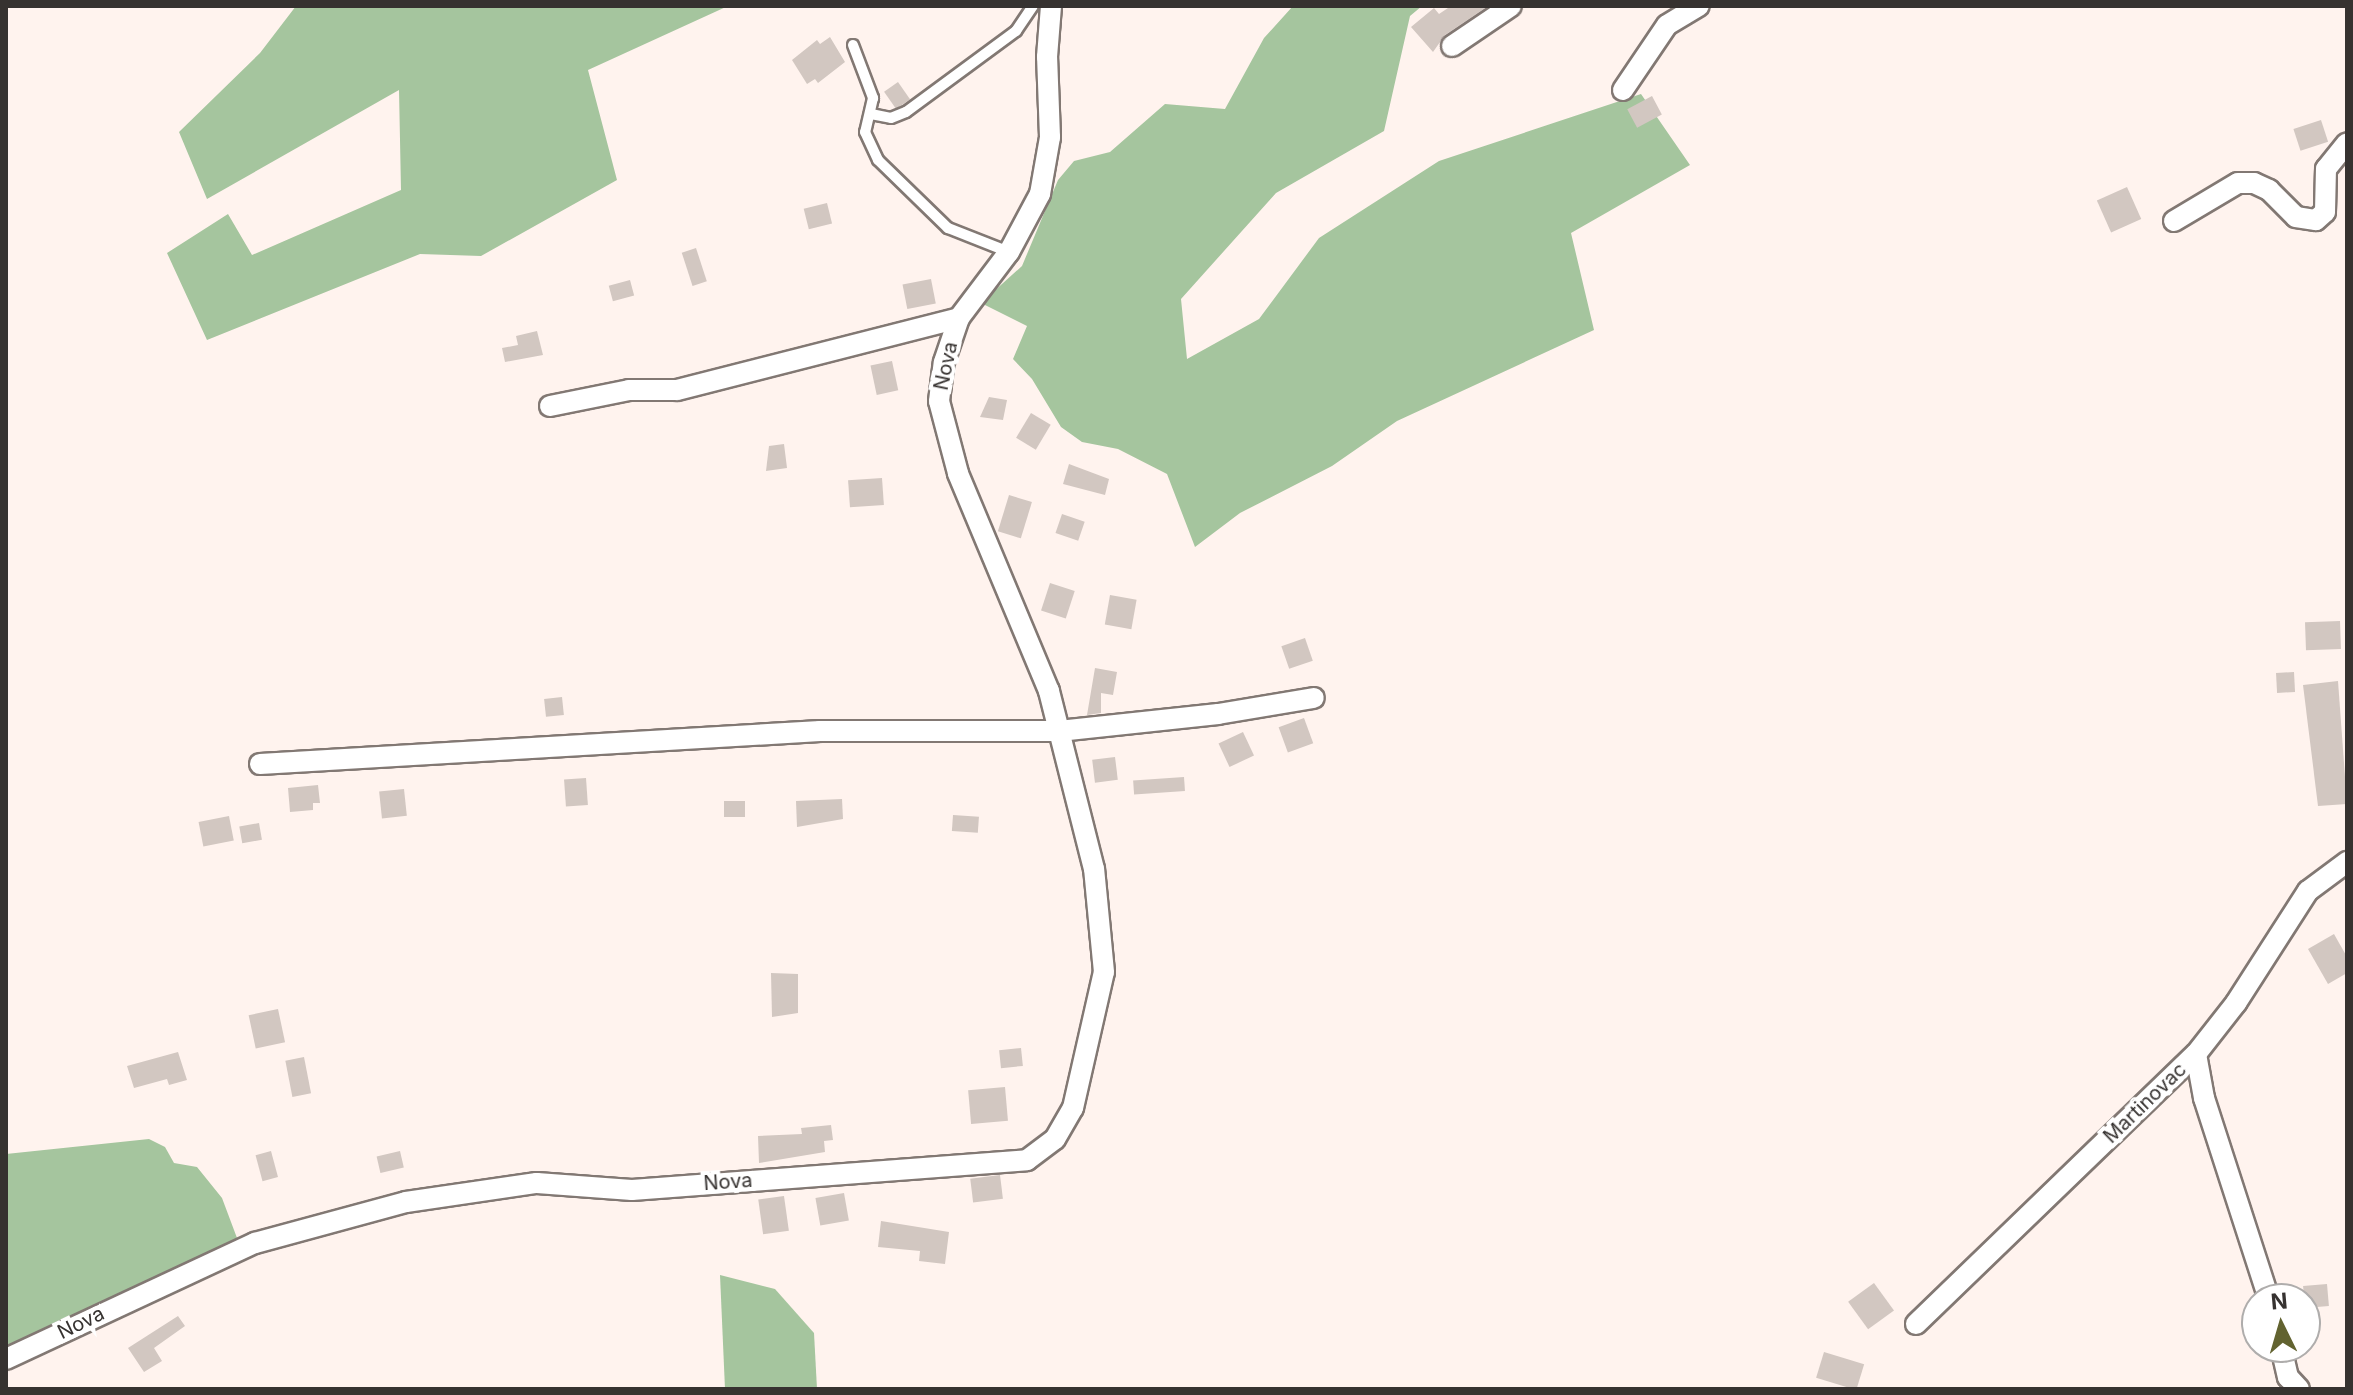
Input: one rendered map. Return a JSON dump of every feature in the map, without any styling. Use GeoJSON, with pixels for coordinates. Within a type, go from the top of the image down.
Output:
{"type":"FeatureCollection","features":[{"type":"Feature","properties":{"kind":"street","name":"Nova"},"geometry":{"type":"LineString","coordinates":[[6,1359],[255,1243],[406,1202],[537,1183],[632,1190],[1027,1160],[1055,1139],[1073,1108],[1104,972],[1094,869],[1049,691],[958,473],[945,428],[941,375],[959,318],[1009,252],[1036,204],[1047,165],[1051,6]]}},
{"type":"Feature","properties":{"kind":"street"},"geometry":{"type":"LineString","coordinates":[[1452,46],[1511,6]]}},
{"type":"Feature","properties":{"kind":"street"},"geometry":{"type":"LineString","coordinates":[[1623,90],[1667,25],[1699,6]]}},
{"type":"Feature","properties":{"kind":"street"},"geometry":{"type":"LineString","coordinates":[[2174,221],[2238,183],[2254,183],[2269,190],[2296,217],[2316,220],[2325,212],[2326,169],[2344,146]]}},
{"type":"Feature","properties":{"kind":"street"},"geometry":{"type":"LineString","coordinates":[[550,406],[629,390],[677,390],[959,318]]}},
{"type":"Feature","properties":{"kind":"street"},"geometry":{"type":"LineString","coordinates":[[260,764],[820,731],[1059,731],[1218,714],[1314,698]]}},
{"type":"Feature","properties":{"kind":"street","name":"Martinovac"},"geometry":{"type":"LineString","coordinates":[[1916,1324],[2196,1054],[2236,1003],[2308,891],[2347,862]]}},
{"type":"Feature","properties":{"kind":"street"},"geometry":{"type":"LineString","coordinates":[[2196,1054],[2204,1098],[2264,1283]]}},
{"type":"Feature","properties":{"kind":"street"},"geometry":{"type":"LineString","coordinates":[[2285,1363],[2288,1377],[2299,1389]]}},
{"type":"Feature","properties":{"kind":"lane"},"geometry":{"type":"LineString","coordinates":[[871,114],[891,118],[906,112],[1016,31],[1033,6]]}},
{"type":"Feature","properties":{"kind":"lane"},"geometry":{"type":"LineString","coordinates":[[853,45],[873,98],[865,132],[878,160],[948,228],[1009,252]]}},
{"type":"Feature","properties":{"kind":"green space"},"geometry":{"type":"Polygon","coordinates":[[[296,6],[728,6],[588,70],[617,180],[481,256],[420,254],[207,340],[167,253],[228,214],[252,255],[401,190],[399,90],[207,199],[179,132],[260,53],[296,6]]]}},
{"type":"Feature","properties":{"kind":"green space"},"geometry":{"type":"Polygon","coordinates":[[[1293,6],[1422,6],[1410,16],[1384,131],[1276,193],[1181,299],[1187,359],[1259,319],[1319,238],[1439,161],[1641,94],[1690,165],[1571,233],[1594,330],[1397,421],[1332,466],[1240,513],[1195,547],[1167,474],[1118,449],[1082,442],[1061,427],[1032,379],[1013,359],[1027,326],[981,303],[1022,266],[1058,180],[1074,161],[1110,152],[1165,104],[1225,109],[1264,38],[1293,6]]]}},
{"type":"Feature","properties":{"kind":"green space"},"geometry":{"type":"Polygon","coordinates":[[[149,1139],[165,1147],[174,1163],[197,1167],[222,1198],[237,1238],[6,1348],[6,1154],[149,1139]]]}},
{"type":"Feature","properties":{"kind":"green space"},"geometry":{"type":"Polygon","coordinates":[[[720,1275],[775,1289],[814,1333],[817,1389],[725,1389],[720,1275]]]}},
{"type":"Feature","properties":{"kind":"building"},"geometry":{"type":"Polygon","coordinates":[[[1451,6],[1488,6],[1445,35],[1433,52],[1411,27],[1434,8],[1439,14],[1451,6]]]}},
{"type":"Feature","properties":{"kind":"building"},"geometry":{"type":"Polygon","coordinates":[[[830,37],[845,62],[818,83],[815,79],[807,84],[792,60],[817,40],[820,44],[830,37]]]}},
{"type":"Feature","properties":{"kind":"building"},"geometry":{"type":"Polygon","coordinates":[[[898,82],[910,99],[896,109],[884,92],[898,82]]]}},
{"type":"Feature","properties":{"kind":"building"},"geometry":{"type":"Polygon","coordinates":[[[1652,96],[1662,115],[1637,128],[1627,109],[1652,96]]]}},
{"type":"Feature","properties":{"kind":"building"},"geometry":{"type":"Polygon","coordinates":[[[2321,120],[2328,142],[2301,151],[2293,129],[2321,120]]]}},
{"type":"Feature","properties":{"kind":"building"},"geometry":{"type":"Polygon","coordinates":[[[2127,187],[2141,219],[2111,232],[2097,200],[2127,187]]]}},
{"type":"Feature","properties":{"kind":"building"},"geometry":{"type":"Polygon","coordinates":[[[827,203],[832,223],[809,229],[804,209],[827,203]]]}},
{"type":"Feature","properties":{"kind":"building"},"geometry":{"type":"Polygon","coordinates":[[[696,248],[707,281],[693,286],[682,253],[696,248]]]}},
{"type":"Feature","properties":{"kind":"building"},"geometry":{"type":"Polygon","coordinates":[[[931,279],[936,304],[907,309],[903,285],[931,279]]]}},
{"type":"Feature","properties":{"kind":"building"},"geometry":{"type":"Polygon","coordinates":[[[630,280],[634,295],[613,301],[609,286],[630,280]]]}},
{"type":"Feature","properties":{"kind":"building"},"geometry":{"type":"Polygon","coordinates":[[[537,331],[543,355],[505,362],[502,348],[518,345],[516,336],[537,331]]]}},
{"type":"Feature","properties":{"kind":"building"},"geometry":{"type":"Polygon","coordinates":[[[892,361],[898,390],[877,395],[870,366],[892,361]]]}},
{"type":"Feature","properties":{"kind":"building"},"geometry":{"type":"Polygon","coordinates":[[[989,397],[1007,400],[1003,420],[980,417],[989,397]]]}},
{"type":"Feature","properties":{"kind":"building"},"geometry":{"type":"Polygon","coordinates":[[[1031,413],[1051,425],[1036,450],[1016,438],[1031,413]]]}},
{"type":"Feature","properties":{"kind":"building"},"geometry":{"type":"Polygon","coordinates":[[[784,444],[787,468],[766,471],[769,446],[784,444]]]}},
{"type":"Feature","properties":{"kind":"building"},"geometry":{"type":"Polygon","coordinates":[[[1069,464],[1109,479],[1105,495],[1063,484],[1069,464]]]}},
{"type":"Feature","properties":{"kind":"building"},"geometry":{"type":"Polygon","coordinates":[[[882,478],[884,505],[850,507],[848,480],[882,478]]]}},
{"type":"Feature","properties":{"kind":"building"},"geometry":{"type":"Polygon","coordinates":[[[1009,495],[1032,502],[1021,538],[998,531],[1009,495]]]}},
{"type":"Feature","properties":{"kind":"building"},"geometry":{"type":"Polygon","coordinates":[[[1062,514],[1085,522],[1078,541],[1055,533],[1062,514]]]}},
{"type":"Feature","properties":{"kind":"building"},"geometry":{"type":"Polygon","coordinates":[[[1050,583],[1075,591],[1066,619],[1041,611],[1050,583]]]}},
{"type":"Feature","properties":{"kind":"building"},"geometry":{"type":"Polygon","coordinates":[[[1110,595],[1137,600],[1131,629],[1105,625],[1110,595]]]}},
{"type":"Feature","properties":{"kind":"building"},"geometry":{"type":"Polygon","coordinates":[[[2340,621],[2341,649],[2306,650],[2305,622],[2340,621]]]}},
{"type":"Feature","properties":{"kind":"building"},"geometry":{"type":"Polygon","coordinates":[[[1305,638],[1313,661],[1289,669],[1281,646],[1305,638]]]}},
{"type":"Feature","properties":{"kind":"building"},"geometry":{"type":"Polygon","coordinates":[[[1095,668],[1117,672],[1113,695],[1101,693],[1101,713],[1087,715],[1095,668]]]}},
{"type":"Feature","properties":{"kind":"building"},"geometry":{"type":"Polygon","coordinates":[[[2294,672],[2295,692],[2277,693],[2276,673],[2294,672]]]}},
{"type":"Feature","properties":{"kind":"building"},"geometry":{"type":"Polygon","coordinates":[[[2338,681],[2347,804],[2318,806],[2303,685],[2338,681]]]}},
{"type":"Feature","properties":{"kind":"building"},"geometry":{"type":"Polygon","coordinates":[[[562,697],[564,715],[546,717],[544,699],[562,697]]]}},
{"type":"Feature","properties":{"kind":"building"},"geometry":{"type":"Polygon","coordinates":[[[1304,718],[1313,743],[1288,753],[1279,727],[1304,718]]]}},
{"type":"Feature","properties":{"kind":"building"},"geometry":{"type":"Polygon","coordinates":[[[1243,732],[1254,756],[1230,767],[1219,743],[1243,732]]]}},
{"type":"Feature","properties":{"kind":"building"},"geometry":{"type":"Polygon","coordinates":[[[1115,757],[1118,780],[1095,783],[1092,760],[1115,757]]]}},
{"type":"Feature","properties":{"kind":"building"},"geometry":{"type":"Polygon","coordinates":[[[1184,777],[1185,791],[1134,795],[1133,781],[1184,777]]]}},
{"type":"Feature","properties":{"kind":"building"},"geometry":{"type":"Polygon","coordinates":[[[586,778],[588,805],[566,806],[564,780],[586,778]]]}},
{"type":"Feature","properties":{"kind":"building"},"geometry":{"type":"Polygon","coordinates":[[[318,785],[320,803],[313,803],[313,810],[290,812],[288,788],[318,785]]]}},
{"type":"Feature","properties":{"kind":"building"},"geometry":{"type":"Polygon","coordinates":[[[404,789],[407,816],[382,818],[379,792],[404,789]]]}},
{"type":"Feature","properties":{"kind":"building"},"geometry":{"type":"Polygon","coordinates":[[[842,799],[843,819],[797,827],[796,801],[842,799]]]}},
{"type":"Feature","properties":{"kind":"building"},"geometry":{"type":"Polygon","coordinates":[[[724,801],[745,801],[745,817],[724,817],[724,801]]]}},
{"type":"Feature","properties":{"kind":"building"},"geometry":{"type":"Polygon","coordinates":[[[953,815],[979,817],[978,833],[952,831],[953,815]]]}},
{"type":"Feature","properties":{"kind":"building"},"geometry":{"type":"Polygon","coordinates":[[[229,816],[234,841],[203,846],[199,822],[229,816]]]}},
{"type":"Feature","properties":{"kind":"building"},"geometry":{"type":"Polygon","coordinates":[[[259,823],[262,840],[242,843],[239,826],[259,823]]]}},
{"type":"Feature","properties":{"kind":"building"},"geometry":{"type":"Polygon","coordinates":[[[2334,934],[2347,957],[2347,973],[2328,984],[2308,949],[2334,934]]]}},
{"type":"Feature","properties":{"kind":"building"},"geometry":{"type":"Polygon","coordinates":[[[771,973],[798,974],[798,1013],[772,1017],[771,973]]]}},
{"type":"Feature","properties":{"kind":"building"},"geometry":{"type":"Polygon","coordinates":[[[278,1009],[285,1042],[256,1048],[249,1015],[278,1009]]]}},
{"type":"Feature","properties":{"kind":"building"},"geometry":{"type":"Polygon","coordinates":[[[1021,1048],[1023,1066],[1001,1068],[999,1050],[1021,1048]]]}},
{"type":"Feature","properties":{"kind":"building"},"geometry":{"type":"Polygon","coordinates":[[[178,1052],[187,1080],[169,1085],[167,1079],[134,1088],[127,1066],[178,1052]]]}},
{"type":"Feature","properties":{"kind":"building"},"geometry":{"type":"Polygon","coordinates":[[[304,1057],[311,1093],[292,1097],[285,1061],[304,1057]]]}},
{"type":"Feature","properties":{"kind":"building"},"geometry":{"type":"Polygon","coordinates":[[[1005,1087],[1008,1121],[971,1124],[968,1090],[1005,1087]]]}},
{"type":"Feature","properties":{"kind":"building"},"geometry":{"type":"Polygon","coordinates":[[[831,1125],[833,1140],[824,1141],[825,1152],[759,1163],[758,1136],[802,1134],[801,1128],[831,1125]]]}},
{"type":"Feature","properties":{"kind":"building"},"geometry":{"type":"Polygon","coordinates":[[[271,1151],[278,1177],[263,1181],[256,1155],[271,1151]]]}},
{"type":"Feature","properties":{"kind":"building"},"geometry":{"type":"Polygon","coordinates":[[[400,1151],[404,1168],[380,1173],[377,1156],[400,1151]]]}},
{"type":"Feature","properties":{"kind":"building"},"geometry":{"type":"Polygon","coordinates":[[[1000,1175],[1003,1199],[973,1202],[970,1179],[1000,1175]]]}},
{"type":"Feature","properties":{"kind":"building"},"geometry":{"type":"Polygon","coordinates":[[[844,1193],[849,1221],[820,1226],[815,1198],[844,1193]]]}},
{"type":"Feature","properties":{"kind":"building"},"geometry":{"type":"Polygon","coordinates":[[[784,1196],[789,1231],[763,1234],[758,1200],[784,1196]]]}},
{"type":"Feature","properties":{"kind":"building"},"geometry":{"type":"Polygon","coordinates":[[[881,1221],[949,1232],[945,1264],[919,1261],[920,1251],[878,1247],[881,1221]]]}},
{"type":"Feature","properties":{"kind":"building"},"geometry":{"type":"Polygon","coordinates":[[[1874,1283],[1894,1311],[1868,1329],[1848,1302],[1874,1283]]]}},
{"type":"Feature","properties":{"kind":"building"},"geometry":{"type":"Polygon","coordinates":[[[2327,1284],[2329,1306],[2321,1307],[2321,1285],[2327,1284]]]}},
{"type":"Feature","properties":{"kind":"building"},"geometry":{"type":"Polygon","coordinates":[[[178,1316],[185,1326],[154,1348],[162,1361],[144,1372],[128,1348],[178,1316]]]}},
{"type":"Feature","properties":{"kind":"building"},"geometry":{"type":"Polygon","coordinates":[[[1824,1352],[1864,1364],[1857,1389],[1816,1378],[1824,1352]]]}}]}
